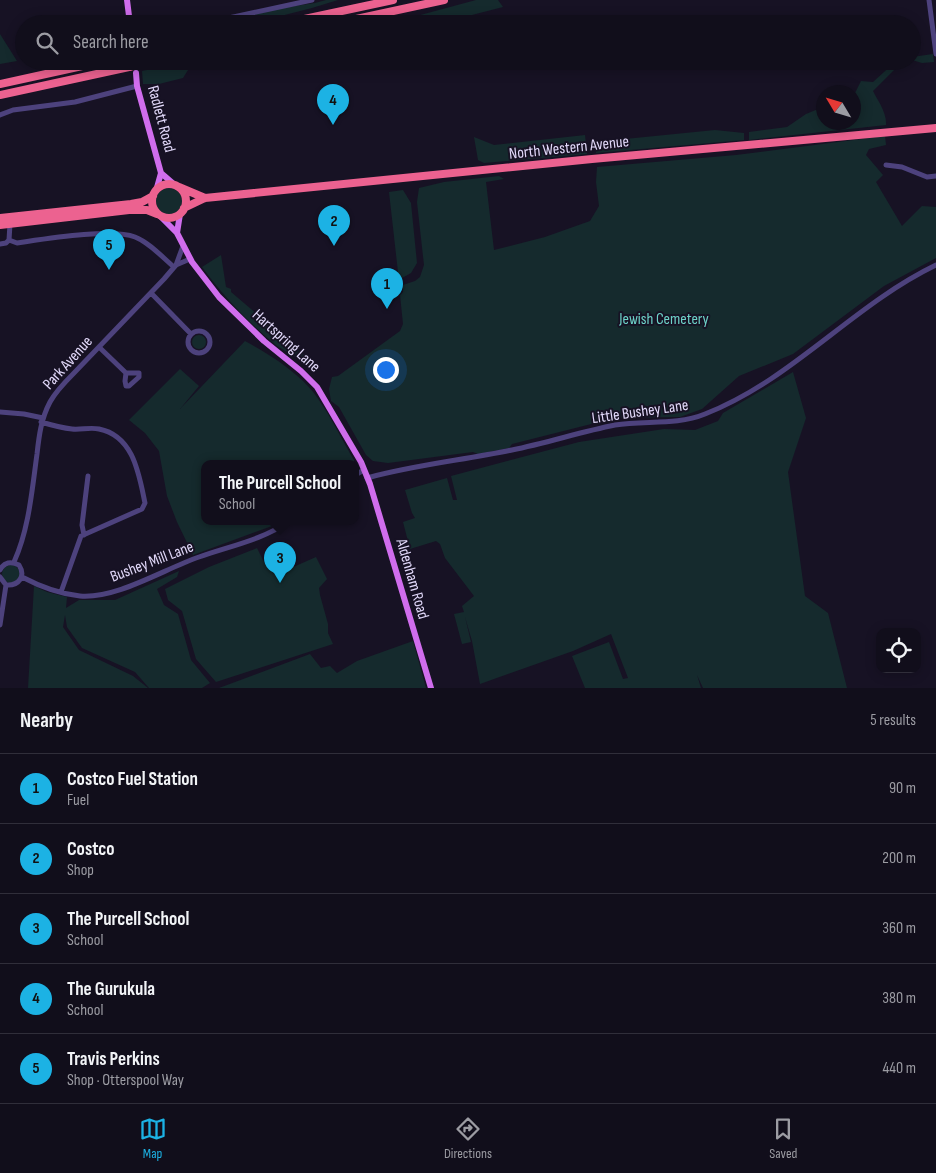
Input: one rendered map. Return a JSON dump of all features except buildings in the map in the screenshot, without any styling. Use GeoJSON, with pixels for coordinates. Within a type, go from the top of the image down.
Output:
{"type":"FeatureCollection","features":[{"type":"Feature","properties":{"kind":"highway"},"geometry":{"type":"LineString","coordinates":[[323,15],[392,0]]}},
{"type":"Feature","properties":{"kind":"highway"},"geometry":{"type":"LineString","coordinates":[[375,15],[444,0]]}},
{"type":"Feature","properties":{"kind":"highway"},"geometry":{"type":"LineString","coordinates":[[0,84],[64,70]]}},
{"type":"Feature","properties":{"kind":"highway"},"geometry":{"type":"LineString","coordinates":[[0,95],[115,70]]}},
{"type":"Feature","properties":{"kind":"highway","name":"North Western Avenue"},"geometry":{"type":"LineString","coordinates":[[182,211],[205,198],[592,159],[936,128]]}},
{"type":"Feature","properties":{"kind":"highway"},"geometry":{"type":"LineString","coordinates":[[0,218],[142,202],[166,185],[177,186],[185,197],[182,211],[171,218],[147,210],[129,210],[0,225]]}},
{"type":"Feature","properties":{"kind":"highway","name":"North Western Avenue"},"geometry":{"type":"LineString","coordinates":[[177,186],[205,198]]}},
{"type":"Feature","properties":{"kind":"highway"},"geometry":{"type":"LineString","coordinates":[[154,193],[152,206],[159,215]]}},
{"type":"Feature","properties":{"kind":"main road"},"geometry":{"type":"LineString","coordinates":[[127,0],[129,15]]}},
{"type":"Feature","properties":{"kind":"main road","name":"Radlett Road"},"geometry":{"type":"LineString","coordinates":[[136,73],[161,173],[154,193]]}},
{"type":"Feature","properties":{"kind":"main road","name":"Radlett Road"},"geometry":{"type":"LineString","coordinates":[[161,173],[177,186]]}},
{"type":"Feature","properties":{"kind":"main road"},"geometry":{"type":"LineString","coordinates":[[177,233],[182,211]]}},
{"type":"Feature","properties":{"kind":"main road","name":"Hartspring Lane"},"geometry":{"type":"LineString","coordinates":[[159,215],[177,233],[190,259],[214,291],[264,341],[301,370],[317,388],[327,402],[359,460]]}},
{"type":"Feature","properties":{"kind":"main road","name":"Hartspring Lane"},"geometry":{"type":"LineString","coordinates":[[359,461],[367,478]]}},
{"type":"Feature","properties":{"kind":"main road","name":"Aldenham Road"},"geometry":{"type":"LineString","coordinates":[[367,478],[431,688]]}},
{"type":"Feature","properties":{"kind":"street"},"geometry":{"type":"LineString","coordinates":[[243,15],[312,0]]}},
{"type":"Feature","properties":{"kind":"street"},"geometry":{"type":"LineString","coordinates":[[928,0],[936,53]]}},
{"type":"Feature","properties":{"kind":"street"},"geometry":{"type":"LineString","coordinates":[[0,115],[13,110],[75,102],[138,86]]}},
{"type":"Feature","properties":{"kind":"street"},"geometry":{"type":"LineString","coordinates":[[886,165],[902,167],[927,177],[936,176]]}},
{"type":"Feature","properties":{"kind":"street"},"geometry":{"type":"LineString","coordinates":[[9,240],[10,224]]}},
{"type":"Feature","properties":{"kind":"street"},"geometry":{"type":"LineString","coordinates":[[9,240],[17,243],[97,234],[124,234],[136,237],[148,244],[175,266]]}},
{"type":"Feature","properties":{"kind":"street"},"geometry":{"type":"LineString","coordinates":[[0,244],[6,243],[9,240]]}},
{"type":"Feature","properties":{"kind":"street","name":"Park Avenue"},"geometry":{"type":"LineString","coordinates":[[14,562],[28,514],[42,420],[50,402],[59,388],[175,266],[183,246]]}},
{"type":"Feature","properties":{"kind":"street","name":"Park Avenue"},"geometry":{"type":"LineString","coordinates":[[175,266],[190,259]]}},
{"type":"Feature","properties":{"kind":"street","name":"Little Bushey Lane"},"geometry":{"type":"LineString","coordinates":[[367,478],[515,450],[616,425],[679,421],[705,414],[731,402],[769,380],[896,287],[936,265]]}},
{"type":"Feature","properties":{"kind":"street"},"geometry":{"type":"LineString","coordinates":[[151,293],[191,334]]}},
{"type":"Feature","properties":{"kind":"street"},"geometry":{"type":"LineString","coordinates":[[200,331],[206,334],[209,340],[206,350],[196,352],[190,348],[188,341],[191,334],[200,331]]}},
{"type":"Feature","properties":{"kind":"street"},"geometry":{"type":"LineString","coordinates":[[99,347],[126,373]]}},
{"type":"Feature","properties":{"kind":"street"},"geometry":{"type":"LineString","coordinates":[[0,412],[24,414],[74,430],[85,428],[105,430],[119,438],[134,458],[145,503],[144,507],[78,539],[62,592]]}},
{"type":"Feature","properties":{"kind":"street"},"geometry":{"type":"LineString","coordinates":[[359,473],[364,470]]}},
{"type":"Feature","properties":{"kind":"street"},"geometry":{"type":"LineString","coordinates":[[84,535],[82,525],[88,476]]}},
{"type":"Feature","properties":{"kind":"street","name":"Bushey Mill Lane"},"geometry":{"type":"LineString","coordinates":[[22,577],[62,592],[80,596],[94,595],[119,590],[198,557],[262,536],[282,525]]}},
{"type":"Feature","properties":{"kind":"street"},"geometry":{"type":"LineString","coordinates":[[0,570],[4,564],[14,562],[21,568],[22,577],[15,584],[6,585]]}},
{"type":"Feature","properties":{"kind":"street"},"geometry":{"type":"LineString","coordinates":[[0,577],[6,585],[0,625]]}},
{"type":"Feature","properties":{"kind":"green space"},"geometry":{"type":"Polygon","coordinates":[[[326,0],[338,0],[284,15],[251,15],[282,8],[326,0]]]}},
{"type":"Feature","properties":{"kind":"green space"},"geometry":{"type":"Polygon","coordinates":[[[476,0],[498,0],[503,7],[472,15],[420,15],[476,0]]]}},
{"type":"Feature","properties":{"kind":"green space"},"geometry":{"type":"Polygon","coordinates":[[[0,34],[15,58],[15,61],[0,64],[0,34]]]}},
{"type":"Feature","properties":{"kind":"green space"},"geometry":{"type":"Polygon","coordinates":[[[933,54],[934,62],[921,63],[921,56],[933,54]]]}},
{"type":"Feature","properties":{"kind":"green space"},"geometry":{"type":"Polygon","coordinates":[[[188,70],[183,78],[159,84],[143,84],[142,71],[188,70]]]}},
{"type":"Feature","properties":{"kind":"green space"},"geometry":{"type":"Polygon","coordinates":[[[886,70],[894,70],[873,91],[884,112],[886,125],[861,128],[861,85],[859,85],[861,81],[873,82],[886,70]]]}},
{"type":"Feature","properties":{"kind":"green space"},"geometry":{"type":"Polygon","coordinates":[[[816,110],[816,130],[840,130],[749,140],[749,132],[787,127],[806,114],[816,110]]]}},
{"type":"Feature","properties":{"kind":"green space"},"geometry":{"type":"Polygon","coordinates":[[[715,130],[744,133],[744,140],[596,153],[595,142],[715,130]]]}},
{"type":"Feature","properties":{"kind":"green space"},"geometry":{"type":"Polygon","coordinates":[[[585,135],[587,154],[484,163],[478,160],[474,137],[494,145],[585,135]]]}},
{"type":"Feature","properties":{"kind":"green space","name":"Jewish Cemetery"},"geometry":{"type":"Polygon","coordinates":[[[885,136],[886,145],[869,149],[866,155],[883,175],[876,182],[902,226],[922,206],[936,207],[936,258],[884,286],[793,354],[739,376],[702,409],[680,417],[615,418],[512,444],[509,448],[478,454],[473,452],[388,463],[373,461],[366,455],[339,407],[331,401],[329,389],[332,377],[338,376],[400,331],[403,324],[400,295],[403,292],[403,285],[420,277],[424,265],[417,202],[419,188],[444,182],[499,176],[504,179],[486,182],[494,250],[545,237],[590,221],[599,206],[596,182],[597,167],[736,155],[885,136]]]}},
{"type":"Feature","properties":{"kind":"green space"},"geometry":{"type":"Polygon","coordinates":[[[169,188],[178,192],[182,201],[178,210],[169,214],[160,210],[156,201],[160,192],[169,188]]]}},
{"type":"Feature","properties":{"kind":"green space"},"geometry":{"type":"Polygon","coordinates":[[[403,190],[411,203],[417,263],[411,273],[402,278],[398,272],[389,192],[403,190]]]}},
{"type":"Feature","properties":{"kind":"green space"},"geometry":{"type":"Polygon","coordinates":[[[221,255],[226,287],[231,289],[231,292],[318,366],[316,369],[309,368],[277,346],[228,299],[202,267],[221,255]]]}},
{"type":"Feature","properties":{"kind":"green space"},"geometry":{"type":"Polygon","coordinates":[[[196,335],[202,335],[206,342],[202,349],[196,349],[192,345],[192,339],[196,335]]]}},
{"type":"Feature","properties":{"kind":"green space"},"geometry":{"type":"Polygon","coordinates":[[[245,341],[282,364],[311,389],[331,419],[354,460],[201,460],[201,525],[274,525],[193,555],[167,496],[159,451],[145,433],[129,420],[180,369],[199,386],[180,409],[245,341]]]}},
{"type":"Feature","properties":{"kind":"green space"},"geometry":{"type":"Polygon","coordinates":[[[793,372],[806,418],[788,472],[805,596],[828,613],[847,688],[703,688],[697,675],[701,688],[585,688],[572,656],[609,642],[623,679],[628,678],[611,634],[573,651],[480,684],[472,641],[465,617],[471,642],[462,644],[454,614],[464,612],[462,606],[474,596],[445,558],[440,544],[436,541],[410,549],[403,522],[415,518],[405,490],[447,478],[453,500],[457,500],[451,476],[579,442],[664,429],[695,430],[718,421],[723,413],[793,372]]]}},
{"type":"Feature","properties":{"kind":"green space"},"geometry":{"type":"Polygon","coordinates":[[[257,548],[265,564],[274,572],[282,572],[316,557],[327,579],[319,588],[328,624],[328,633],[333,644],[216,682],[196,659],[182,611],[168,600],[165,589],[209,567],[257,548]]]}},
{"type":"Feature","properties":{"kind":"green space"},"geometry":{"type":"Polygon","coordinates":[[[11,565],[17,568],[20,574],[17,580],[11,583],[5,580],[2,574],[5,568],[11,565]]]}},
{"type":"Feature","properties":{"kind":"green space"},"geometry":{"type":"Polygon","coordinates":[[[179,571],[177,577],[157,589],[164,605],[178,614],[191,660],[210,683],[202,688],[149,688],[135,672],[82,648],[67,627],[65,615],[63,627],[79,650],[133,676],[148,688],[28,688],[34,586],[47,592],[67,597],[66,608],[79,600],[115,600],[179,571]]]}},
{"type":"Feature","properties":{"kind":"green space"},"geometry":{"type":"Polygon","coordinates":[[[413,641],[426,688],[219,688],[310,654],[321,668],[330,666],[337,673],[357,661],[413,641]]]}},
{"type":"Feature","properties":{"kind":"place","name":"The Gurukula"},"geometry":{"type":"Point","coordinates":[333,125]}},
{"type":"Feature","properties":{"kind":"place","name":"Costco"},"geometry":{"type":"Point","coordinates":[334,246]}},
{"type":"Feature","properties":{"kind":"place","name":"Travis Perkins"},"geometry":{"type":"Point","coordinates":[109,270]}},
{"type":"Feature","properties":{"kind":"place","name":"Costco Fuel Station"},"geometry":{"type":"Point","coordinates":[387,309]}},
{"type":"Feature","properties":{"kind":"place","name":"The Purcell School"},"geometry":{"type":"Point","coordinates":[280,583]}}]}
